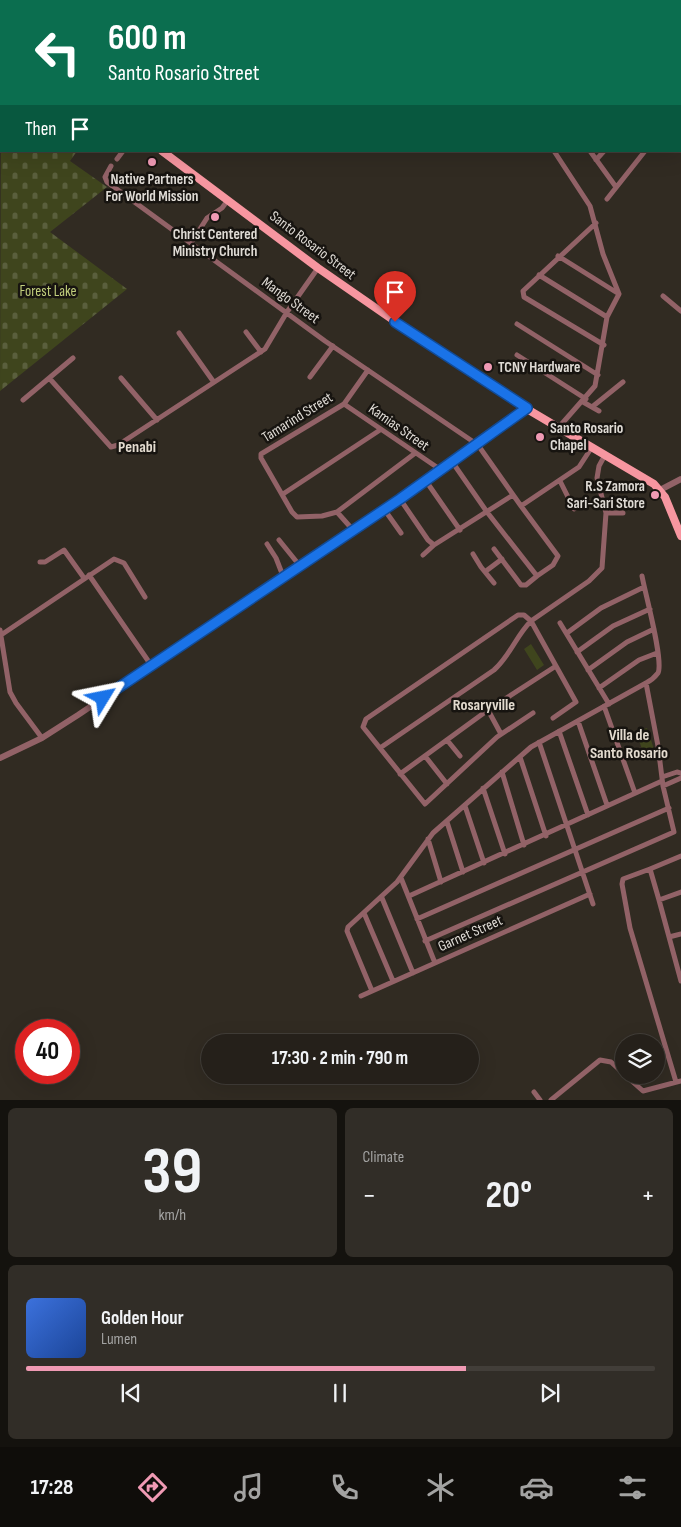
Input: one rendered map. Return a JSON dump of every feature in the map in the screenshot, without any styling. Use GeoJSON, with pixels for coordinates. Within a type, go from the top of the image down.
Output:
{"type":"FeatureCollection","features":[{"type":"Feature","properties":{"kind":"main road","name":"Santo Rosario Street"},"geometry":{"type":"LineString","coordinates":[[163,152],[318,268],[422,340],[559,428],[646,478],[660,490],[681,536]]}},
{"type":"Feature","properties":{"kind":"street"},"geometry":{"type":"LineString","coordinates":[[117,159],[122,152]]}},
{"type":"Feature","properties":{"kind":"street"},"geometry":{"type":"LineString","coordinates":[[555,152],[590,206],[603,254],[619,294],[608,317],[595,386],[559,428]]}},
{"type":"Feature","properties":{"kind":"street"},"geometry":{"type":"LineString","coordinates":[[591,152],[616,187]]}},
{"type":"Feature","properties":{"kind":"street"},"geometry":{"type":"LineString","coordinates":[[596,160],[603,152]]}},
{"type":"Feature","properties":{"kind":"street"},"geometry":{"type":"LineString","coordinates":[[607,199],[644,152]]}},
{"type":"Feature","properties":{"kind":"street","name":"Mango Street"},"geometry":{"type":"LineString","coordinates":[[111,166],[105,177],[107,182],[333,346],[478,445]]}},
{"type":"Feature","properties":{"kind":"street"},"geometry":{"type":"LineString","coordinates":[[192,243],[207,218],[222,208],[228,200]]}},
{"type":"Feature","properties":{"kind":"street"},"geometry":{"type":"LineString","coordinates":[[596,223],[558,256],[523,291],[524,297],[604,345]]}},
{"type":"Feature","properties":{"kind":"street"},"geometry":{"type":"LineString","coordinates":[[558,256],[619,294]]}},
{"type":"Feature","properties":{"kind":"street"},"geometry":{"type":"LineString","coordinates":[[50,379],[111,447],[124,442],[213,381],[261,352],[271,342],[287,312],[318,268]]}},
{"type":"Feature","properties":{"kind":"street"},"geometry":{"type":"LineString","coordinates":[[539,275],[608,317]]}},
{"type":"Feature","properties":{"kind":"street"},"geometry":{"type":"LineString","coordinates":[[663,296],[681,311]]}},
{"type":"Feature","properties":{"kind":"street"},"geometry":{"type":"LineString","coordinates":[[517,324],[598,375]]}},
{"type":"Feature","properties":{"kind":"street"},"geometry":{"type":"LineString","coordinates":[[246,332],[261,352]]}},
{"type":"Feature","properties":{"kind":"street"},"geometry":{"type":"LineString","coordinates":[[179,333],[213,381]]}},
{"type":"Feature","properties":{"kind":"street"},"geometry":{"type":"LineString","coordinates":[[310,377],[333,346]]}},
{"type":"Feature","properties":{"kind":"street"},"geometry":{"type":"LineString","coordinates":[[517,356],[599,411]]}},
{"type":"Feature","properties":{"kind":"street"},"geometry":{"type":"LineString","coordinates":[[23,400],[73,358]]}},
{"type":"Feature","properties":{"kind":"street","name":"Tamarind Street"},"geometry":{"type":"LineString","coordinates":[[283,494],[261,454],[344,404],[368,370]]}},
{"type":"Feature","properties":{"kind":"street"},"geometry":{"type":"LineString","coordinates":[[121,378],[157,420]]}},
{"type":"Feature","properties":{"kind":"street"},"geometry":{"type":"LineString","coordinates":[[592,407],[624,382]]}},
{"type":"Feature","properties":{"kind":"street","name":"Kamias Street"},"geometry":{"type":"LineString","coordinates":[[344,404],[414,454],[441,470]]}},
{"type":"Feature","properties":{"kind":"street"},"geometry":{"type":"LineString","coordinates":[[0,758],[42,738],[400,499],[478,445],[527,408]]}},
{"type":"Feature","properties":{"kind":"street"},"geometry":{"type":"LineString","coordinates":[[380,430],[283,494],[298,517],[322,516],[337,512],[414,454]]}},
{"type":"Feature","properties":{"kind":"street"},"geometry":{"type":"LineString","coordinates":[[478,445],[512,495],[558,556],[552,565],[526,584],[521,585],[494,549]]}},
{"type":"Feature","properties":{"kind":"street"},"geometry":{"type":"LineString","coordinates":[[520,506],[560,481],[583,463],[592,447]]}},
{"type":"Feature","properties":{"kind":"street"},"geometry":{"type":"LineString","coordinates":[[380,748],[494,670],[505,660],[522,630],[531,621],[589,581],[602,568],[606,513],[597,478],[599,466],[605,455]]}},
{"type":"Feature","properties":{"kind":"street"},"geometry":{"type":"LineString","coordinates":[[452,463],[537,576]]}},
{"type":"Feature","properties":{"kind":"street"},"geometry":{"type":"LineString","coordinates":[[660,490],[681,479]]}},
{"type":"Feature","properties":{"kind":"street"},"geometry":{"type":"LineString","coordinates":[[426,481],[460,530]]}},
{"type":"Feature","properties":{"kind":"street"},"geometry":{"type":"LineString","coordinates":[[560,481],[574,509]]}},
{"type":"Feature","properties":{"kind":"street"},"geometry":{"type":"LineString","coordinates":[[423,555],[434,545],[512,495]]}},
{"type":"Feature","properties":{"kind":"street"},"geometry":{"type":"LineString","coordinates":[[400,499],[428,540],[434,545]]}},
{"type":"Feature","properties":{"kind":"street"},"geometry":{"type":"LineString","coordinates":[[384,509],[400,533]]}},
{"type":"Feature","properties":{"kind":"street"},"geometry":{"type":"LineString","coordinates":[[337,512],[353,530]]}},
{"type":"Feature","properties":{"kind":"street"},"geometry":{"type":"LineString","coordinates":[[606,513],[623,514]]}},
{"type":"Feature","properties":{"kind":"street"},"geometry":{"type":"LineString","coordinates":[[279,540],[300,566]]}},
{"type":"Feature","properties":{"kind":"street"},"geometry":{"type":"LineString","coordinates":[[266,544],[276,558],[283,576]]}},
{"type":"Feature","properties":{"kind":"street"},"geometry":{"type":"LineString","coordinates":[[40,562],[45,562],[64,550],[87,577],[151,665]]}},
{"type":"Feature","properties":{"kind":"street"},"geometry":{"type":"LineString","coordinates":[[473,554],[481,568],[486,571],[494,582]]}},
{"type":"Feature","properties":{"kind":"street"},"geometry":{"type":"LineString","coordinates":[[42,738],[10,692],[0,633],[109,561],[118,559],[124,563],[145,597]]}},
{"type":"Feature","properties":{"kind":"street"},"geometry":{"type":"LineString","coordinates":[[486,571],[502,559]]}},
{"type":"Feature","properties":{"kind":"street"},"geometry":{"type":"LineString","coordinates":[[372,991],[346,929],[382,898],[401,878],[428,839],[520,757],[539,742],[646,683],[659,672],[654,630],[642,576]]}},
{"type":"Feature","properties":{"kind":"street"},"geometry":{"type":"LineString","coordinates":[[567,634],[601,608],[644,587]]}},
{"type":"Feature","properties":{"kind":"street"},"geometry":{"type":"LineString","coordinates":[[577,652],[613,626],[650,609]]}},
{"type":"Feature","properties":{"kind":"street"},"geometry":{"type":"LineString","coordinates":[[533,713],[501,734],[425,804],[363,726],[366,719],[513,616],[524,615],[531,621],[576,702],[553,718]]}},
{"type":"Feature","properties":{"kind":"street"},"geometry":{"type":"LineString","coordinates":[[560,623],[599,688],[635,793]]}},
{"type":"Feature","properties":{"kind":"street"},"geometry":{"type":"LineString","coordinates":[[588,670],[627,642],[654,630]]}},
{"type":"Feature","properties":{"kind":"street"},"geometry":{"type":"LineString","coordinates":[[599,688],[638,660],[657,652]]}},
{"type":"Feature","properties":{"kind":"street"},"geometry":{"type":"LineString","coordinates":[[400,774],[488,710],[556,666]]}},
{"type":"Feature","properties":{"kind":"street"},"geometry":{"type":"LineString","coordinates":[[425,941],[674,832],[646,683]]}},
{"type":"Feature","properties":{"kind":"street"},"geometry":{"type":"LineString","coordinates":[[488,710],[501,734]]}},
{"type":"Feature","properties":{"kind":"street"},"geometry":{"type":"LineString","coordinates":[[578,721],[607,805]]}},
{"type":"Feature","properties":{"kind":"street"},"geometry":{"type":"LineString","coordinates":[[559,731],[588,815]]}},
{"type":"Feature","properties":{"kind":"street"},"geometry":{"type":"LineString","coordinates":[[448,740],[460,756]]}},
{"type":"Feature","properties":{"kind":"street"},"geometry":{"type":"LineString","coordinates":[[539,742],[593,904]]}},
{"type":"Feature","properties":{"kind":"street"},"geometry":{"type":"LineString","coordinates":[[425,756],[447,784]]}},
{"type":"Feature","properties":{"kind":"street"},"geometry":{"type":"LineString","coordinates":[[520,757],[546,836]]}},
{"type":"Feature","properties":{"kind":"street"},"geometry":{"type":"LineString","coordinates":[[502,772],[524,845]]}},
{"type":"Feature","properties":{"kind":"street"},"geometry":{"type":"LineString","coordinates":[[408,896],[546,836],[607,805],[663,781],[677,772],[681,773]]}},
{"type":"Feature","properties":{"kind":"street"},"geometry":{"type":"LineString","coordinates":[[663,781],[681,778]]}},
{"type":"Feature","properties":{"kind":"street"},"geometry":{"type":"LineString","coordinates":[[484,788],[505,854]]}},
{"type":"Feature","properties":{"kind":"street"},"geometry":{"type":"LineString","coordinates":[[465,806],[484,863]]}},
{"type":"Feature","properties":{"kind":"street"},"geometry":{"type":"LineString","coordinates":[[417,919],[669,808]]}},
{"type":"Feature","properties":{"kind":"street"},"geometry":{"type":"LineString","coordinates":[[447,822],[463,872]]}},
{"type":"Feature","properties":{"kind":"street"},"geometry":{"type":"LineString","coordinates":[[428,839],[441,882]]}},
{"type":"Feature","properties":{"kind":"street"},"geometry":{"type":"LineString","coordinates":[[635,1084],[643,1091],[678,1082],[630,928],[622,884],[623,879],[681,856]]}},
{"type":"Feature","properties":{"kind":"street"},"geometry":{"type":"LineString","coordinates":[[650,869],[681,981]]}},
{"type":"Feature","properties":{"kind":"street"},"geometry":{"type":"LineString","coordinates":[[401,878],[434,963]]}},
{"type":"Feature","properties":{"kind":"street"},"geometry":{"type":"LineString","coordinates":[[659,900],[681,892]]}},
{"type":"Feature","properties":{"kind":"street","name":"Garnet Street"},"geometry":{"type":"LineString","coordinates":[[361,996],[590,894]]}},
{"type":"Feature","properties":{"kind":"street"},"geometry":{"type":"LineString","coordinates":[[382,898],[413,973]]}},
{"type":"Feature","properties":{"kind":"street"},"geometry":{"type":"LineString","coordinates":[[364,913],[393,981]]}},
{"type":"Feature","properties":{"kind":"street"},"geometry":{"type":"LineString","coordinates":[[669,937],[681,934]]}},
{"type":"Feature","properties":{"kind":"street"},"geometry":{"type":"LineString","coordinates":[[551,1100],[600,1060],[611,1062],[615,1066]]}},
{"type":"Feature","properties":{"kind":"street"},"geometry":{"type":"LineString","coordinates":[[534,1092],[540,1100]]}},
{"type":"Feature","properties":{"kind":"green space","name":"Forest Lake"},"geometry":{"type":"Polygon","coordinates":[[[1,152],[76,152],[70,161],[107,187],[50,232],[127,289],[0,391],[1,152]]]}},
{"type":"Feature","properties":{"kind":"green space"},"geometry":{"type":"Polygon","coordinates":[[[531,644],[544,665],[537,670],[524,649],[531,644]]]}},
{"type":"Feature","properties":{"kind":"green space"},"geometry":{"type":"Polygon","coordinates":[[[647,728],[654,749],[643,752],[636,732],[647,728]]]}},
{"type":"Feature","properties":{"kind":"place","name":"Native Partners For World Mission"},"geometry":{"type":"Point","coordinates":[152,162]}},
{"type":"Feature","properties":{"kind":"place","name":"Christ Centered Ministry Church"},"geometry":{"type":"Point","coordinates":[215,217]}},
{"type":"Feature","properties":{"kind":"place","name":"TCNY Hardware"},"geometry":{"type":"Point","coordinates":[488,367]}},
{"type":"Feature","properties":{"kind":"place","name":"Santo Rosario Chapel"},"geometry":{"type":"Point","coordinates":[540,437]}},
{"type":"Feature","properties":{"kind":"place","name":"R.S Zamora Sari-Sari Store"},"geometry":{"type":"Point","coordinates":[655,495]}},
{"type":"Feature","properties":{"kind":"district","name":"Penabi"},"geometry":{"type":"Point","coordinates":[137,446]}},
{"type":"Feature","properties":{"kind":"district","name":"Rosaryville"},"geometry":{"type":"Point","coordinates":[484,704]}},
{"type":"Feature","properties":{"kind":"district","name":"Villa de Santo Rosario"},"geometry":{"type":"Point","coordinates":[629,743]}},
{"type":"Feature","properties":{"kind":"route"},"geometry":{"type":"LineString","coordinates":[[103,698],[400,499],[478,445],[527,408],[395,322]]}}]}
